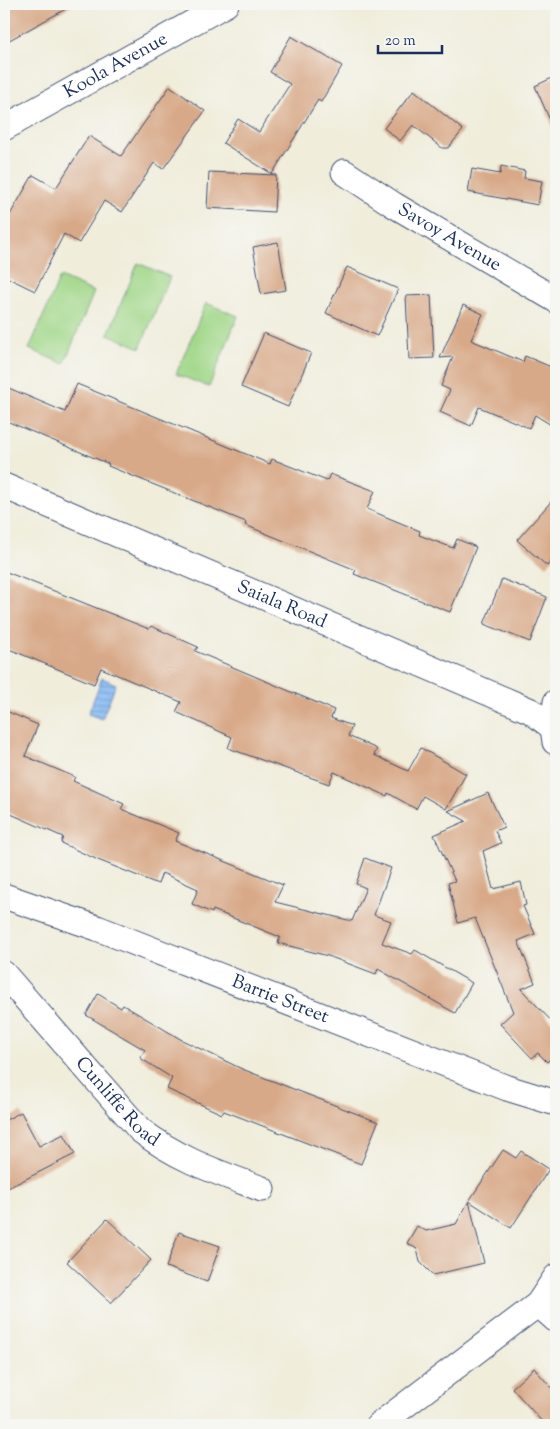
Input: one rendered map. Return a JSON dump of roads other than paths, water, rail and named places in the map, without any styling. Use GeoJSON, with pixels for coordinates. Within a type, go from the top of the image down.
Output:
{"type":"FeatureCollection","features":[{"type":"Feature","properties":{"kind":"street","name":"Koola Avenue"},"geometry":{"type":"LineString","coordinates":[[4,128],[226,4]]}},
{"type":"Feature","properties":{"kind":"street","name":"Savoy Avenue"},"geometry":{"type":"LineString","coordinates":[[344,172],[394,204],[556,300]]}},
{"type":"Feature","properties":{"kind":"street","name":"Saiala Road"},"geometry":{"type":"LineString","coordinates":[[4,486],[531,711],[555,735]]}},
{"type":"Feature","properties":{"kind":"street"},"geometry":{"type":"LineString","coordinates":[[555,735],[556,702]]}},
{"type":"Feature","properties":{"kind":"street","name":"Barrie Street"},"geometry":{"type":"LineString","coordinates":[[4,896],[97,928],[507,1088],[556,1103]]}},
{"type":"Feature","properties":{"kind":"street","name":"Cunliffe Road"},"geometry":{"type":"LineString","coordinates":[[4,974],[140,1130],[164,1149],[193,1163],[262,1189]]}},
{"type":"Feature","properties":{"kind":"street"},"geometry":{"type":"LineString","coordinates":[[379,1425],[538,1304],[556,1277]]}},
{"type":"Feature","properties":{"kind":"street"},"geometry":{"type":"LineString","coordinates":[[538,1304],[556,1320]]}},
{"type":"Feature","properties":{"kind":"water"},"geometry":{"type":"Polygon","coordinates":[[[102,678],[116,684],[102,719],[88,714],[102,678]]]}}]}
